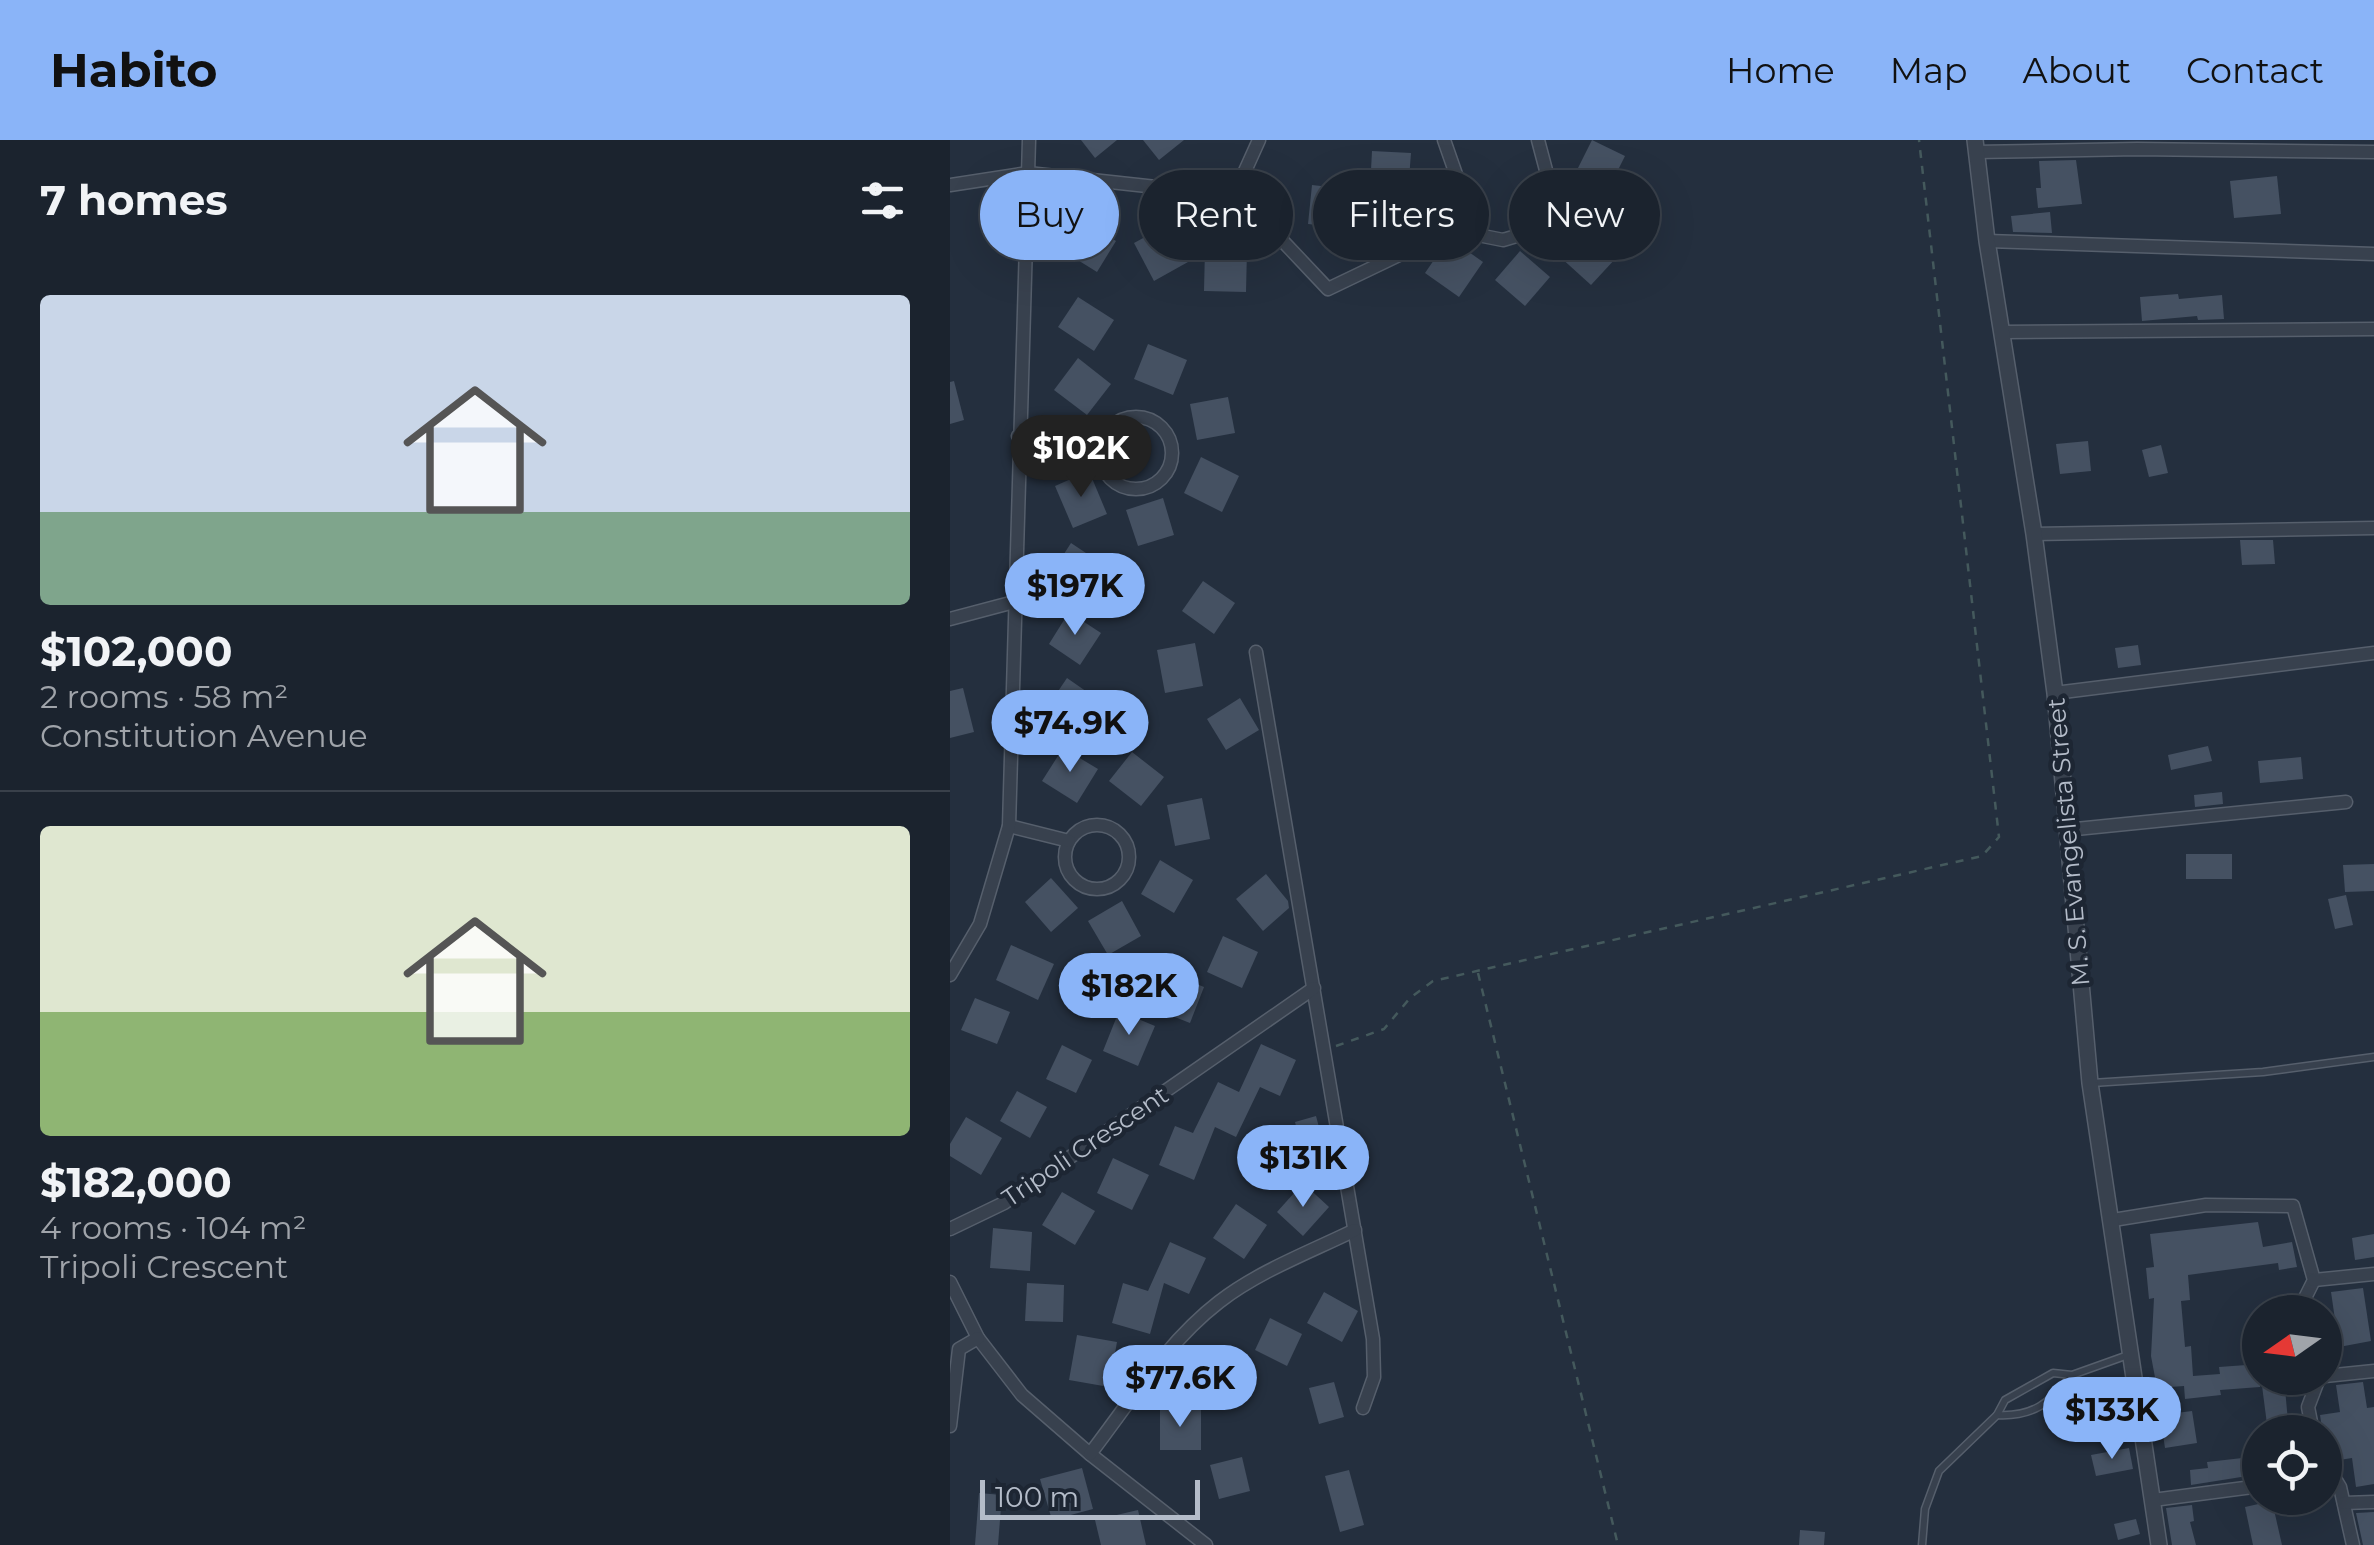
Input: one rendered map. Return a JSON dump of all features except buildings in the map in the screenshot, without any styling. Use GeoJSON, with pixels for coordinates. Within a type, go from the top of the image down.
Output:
{"type":"FeatureCollection","features":[{"type":"Feature","properties":{"kind":"street"},"geometry":{"type":"LineString","coordinates":[[1028,140],[1028,170]]}},
{"type":"Feature","properties":{"kind":"street"},"geometry":{"type":"LineString","coordinates":[[1245,170],[1259,140]]}},
{"type":"Feature","properties":{"kind":"street"},"geometry":{"type":"LineString","coordinates":[[1444,140],[1454,170]]}},
{"type":"Feature","properties":{"kind":"street"},"geometry":{"type":"LineString","coordinates":[[1489,237],[1503,240],[1560,223],[1538,140]]}},
{"type":"Feature","properties":{"kind":"street"},"geometry":{"type":"LineString","coordinates":[[1976,146],[2374,152]]}},
{"type":"Feature","properties":{"kind":"street","name":"M. S. Evangelista Street"},"geometry":{"type":"LineString","coordinates":[[1976,146],[2055,693],[2090,1083],[2159,1545]]}},
{"type":"Feature","properties":{"kind":"street"},"geometry":{"type":"LineString","coordinates":[[950,185],[980,180]]}},
{"type":"Feature","properties":{"kind":"street"},"geometry":{"type":"LineString","coordinates":[[1987,241],[2374,254]]}},
{"type":"Feature","properties":{"kind":"street"},"geometry":{"type":"LineString","coordinates":[[1293,252],[1328,289],[1389,260]]}},
{"type":"Feature","properties":{"kind":"street"},"geometry":{"type":"LineString","coordinates":[[950,975],[980,924],[1008,826],[1025,260]]}},
{"type":"Feature","properties":{"kind":"street"},"geometry":{"type":"LineString","coordinates":[[2002,332],[2374,329]]}},
{"type":"Feature","properties":{"kind":"street"},"geometry":{"type":"LineString","coordinates":[[1132,417],[1144,418],[1164,432],[1170,442],[1171,460],[1158,482],[1146,488],[1127,488],[1108,476],[1100,448],[1113,426],[1132,417]]}},
{"type":"Feature","properties":{"kind":"street"},"geometry":{"type":"LineString","coordinates":[[1018,436],[1100,448]]}},
{"type":"Feature","properties":{"kind":"street"},"geometry":{"type":"LineString","coordinates":[[2034,534],[2374,528]]}},
{"type":"Feature","properties":{"kind":"street"},"geometry":{"type":"LineString","coordinates":[[950,619],[1014,602]]}},
{"type":"Feature","properties":{"kind":"street"},"geometry":{"type":"LineString","coordinates":[[1256,652],[1373,1339],[1374,1377],[1363,1408]]}},
{"type":"Feature","properties":{"kind":"street"},"geometry":{"type":"LineString","coordinates":[[2055,693],[2374,653]]}},
{"type":"Feature","properties":{"kind":"street"},"geometry":{"type":"LineString","coordinates":[[2066,830],[2346,802]]}},
{"type":"Feature","properties":{"kind":"street"},"geometry":{"type":"LineString","coordinates":[[1008,826],[1069,841]]}},
{"type":"Feature","properties":{"kind":"street"},"geometry":{"type":"LineString","coordinates":[[1086,827],[1108,827],[1118,832],[1129,852],[1125,874],[1108,888],[1086,888],[1076,882],[1066,865],[1069,841],[1086,827]]}},
{"type":"Feature","properties":{"kind":"street","name":"Tripoli Crescent"},"geometry":{"type":"LineString","coordinates":[[950,1229],[1004,1203],[1314,988]]}},
{"type":"Feature","properties":{"kind":"street"},"geometry":{"type":"LineString","coordinates":[[2113,1220],[2206,1205],[2293,1206],[2314,1280],[2306,1295]]}},
{"type":"Feature","properties":{"kind":"street"},"geometry":{"type":"LineString","coordinates":[[1090,1454],[1182,1334],[1252,1280],[1355,1230]]}},
{"type":"Feature","properties":{"kind":"street"},"geometry":{"type":"LineString","coordinates":[[2314,1280],[2374,1274]]}},
{"type":"Feature","properties":{"kind":"street"},"geometry":{"type":"LineString","coordinates":[[950,1282],[978,1338],[1022,1395],[1206,1545]]}},
{"type":"Feature","properties":{"kind":"street"},"geometry":{"type":"LineString","coordinates":[[950,1426],[959,1349],[978,1338]]}},
{"type":"Feature","properties":{"kind":"street"},"geometry":{"type":"LineString","coordinates":[[2342,1375],[2374,1371]]}},
{"type":"Feature","properties":{"kind":"street"},"geometry":{"type":"LineString","coordinates":[[2154,1500],[2242,1488]]}},
{"type":"Feature","properties":{"kind":"street"},"geometry":{"type":"LineString","coordinates":[[2342,1498],[2353,1545]]}},
{"type":"Feature","properties":{"kind":"street"},"geometry":{"type":"LineString","coordinates":[[2344,1503],[2374,1502]]}},
{"type":"Feature","properties":{"kind":"lane"},"geometry":{"type":"LineString","coordinates":[[2090,1083],[2263,1072],[2374,1057]]}},
{"type":"Feature","properties":{"kind":"lane"},"geometry":{"type":"LineString","coordinates":[[1922,1545],[1925,1510],[1940,1471],[1997,1415],[2005,1400],[2035,1380],[2054,1373],[2072,1375],[2131,1354]]}},
{"type":"Feature","properties":{"kind":"lane"},"geometry":{"type":"LineString","coordinates":[[1997,1415],[2017,1416],[2048,1405],[2072,1375]]}},
{"type":"Feature","properties":{"kind":"path"},"geometry":{"type":"LineString","coordinates":[[1325,1050],[1384,1030],[1410,998],[1433,981],[1982,856],[1999,838],[1920,140]]}},
{"type":"Feature","properties":{"kind":"path"},"geometry":{"type":"LineString","coordinates":[[1477,971],[1618,1545]]}}]}
